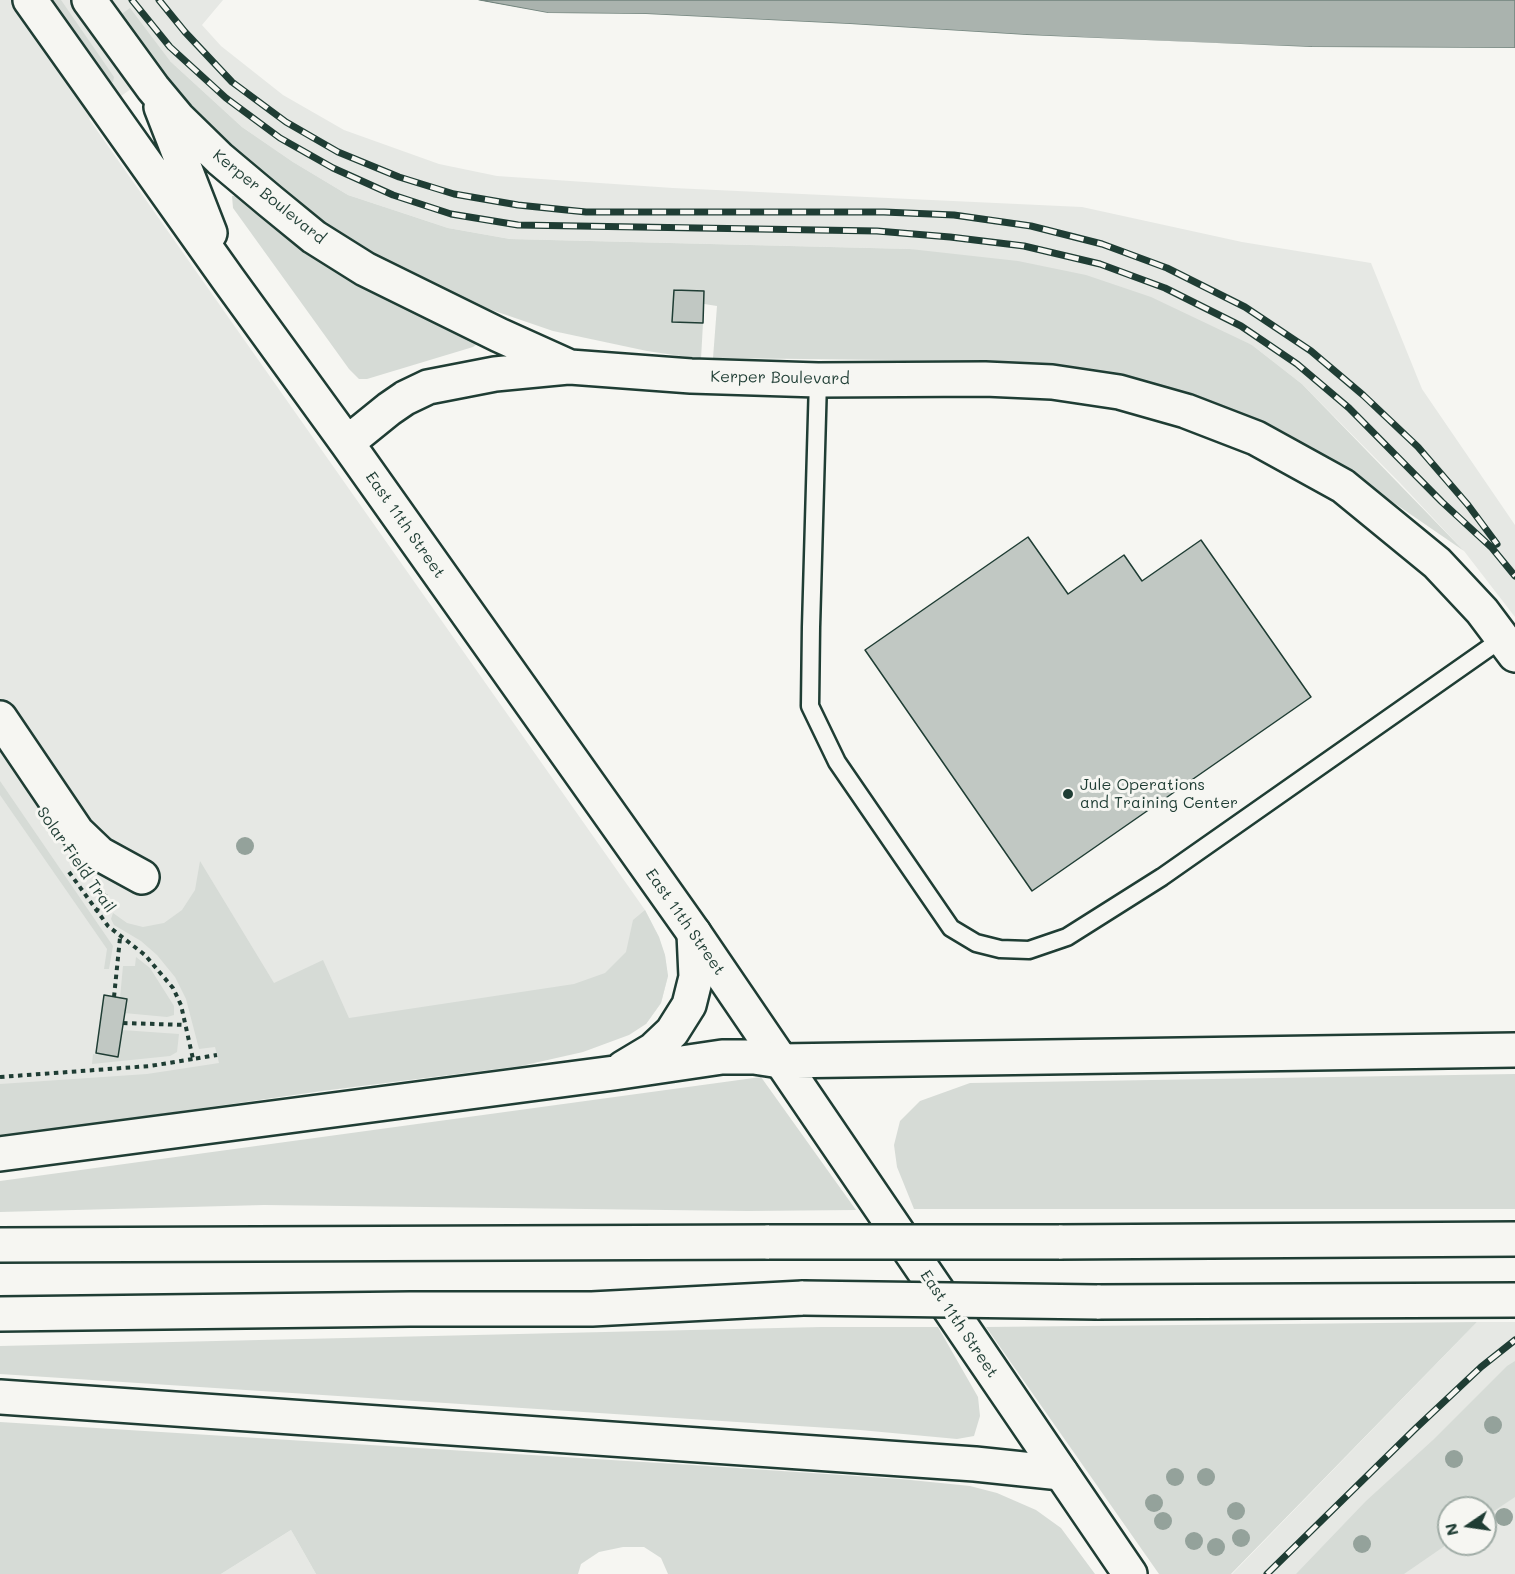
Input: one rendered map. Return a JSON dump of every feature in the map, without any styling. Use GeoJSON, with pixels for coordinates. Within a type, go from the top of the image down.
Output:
{"type":"FeatureCollection","features":[{"type":"Feature","properties":{"kind":"main road"},"geometry":{"type":"LineString","coordinates":[[30,0],[228,279]]}},
{"type":"Feature","properties":{"kind":"main road","name":"Kerper Boulevard"},"geometry":{"type":"LineString","coordinates":[[89,0],[153,88],[178,118],[220,159],[314,237],[365,269],[424,300],[570,367],[691,376],[818,380],[985,379],[1052,382],[1119,392],[1186,411],[1256,438],[1343,486],[1437,563],[1482,611],[1509,647]]}},
{"type":"Feature","properties":{"kind":"main road"},"geometry":{"type":"LineString","coordinates":[[153,88],[228,279]]}},
{"type":"Feature","properties":{"kind":"main road","name":"East 11th Street"},"geometry":{"type":"LineString","coordinates":[[228,279],[694,933],[1130,1574]]}},
{"type":"Feature","properties":{"kind":"main road"},"geometry":{"type":"LineString","coordinates":[[347,443],[397,404],[429,387],[495,374],[570,367]]}},
{"type":"Feature","properties":{"kind":"main road"},"geometry":{"type":"LineString","coordinates":[[0,718],[77,832],[100,854],[142,877]]}},
{"type":"Feature","properties":{"kind":"main road"},"geometry":{"type":"LineString","coordinates":[[614,1073],[653,1050],[672,1032],[689,1005],[696,977],[694,933]]}},
{"type":"Feature","properties":{"kind":"main road"},"geometry":{"type":"LineString","coordinates":[[0,1154],[722,1057],[754,1057],[780,1061],[1515,1050]]}},
{"type":"Feature","properties":{"kind":"main road"},"geometry":{"type":"LineString","coordinates":[[0,1245],[1515,1239]]}},
{"type":"Feature","properties":{"kind":"main road"},"geometry":{"type":"LineString","coordinates":[[0,1314],[592,1309],[803,1298],[1097,1302],[1504,1300]]}},
{"type":"Feature","properties":{"kind":"main road"},"geometry":{"type":"LineString","coordinates":[[0,1397],[963,1463],[1061,1473]]}},
{"type":"Feature","properties":{"kind":"lane"},"geometry":{"type":"LineString","coordinates":[[818,380],[810,706],[837,762],[951,928],[975,943],[1000,949],[1029,950],[1067,937],[1509,647]]}},
{"type":"Feature","properties":{"kind":"path","name":"Solar Field Trail"},"geometry":{"type":"LineString","coordinates":[[64,865],[96,912],[120,938],[145,955],[160,970],[177,996],[193,1059]]}},
{"type":"Feature","properties":{"kind":"path"},"geometry":{"type":"LineString","coordinates":[[114,997],[120,938]]}},
{"type":"Feature","properties":{"kind":"path"},"geometry":{"type":"LineString","coordinates":[[123,1023],[186,1025]]}},
{"type":"Feature","properties":{"kind":"path"},"geometry":{"type":"LineString","coordinates":[[0,1077],[150,1066],[217,1055]]}},
{"type":"Feature","properties":{"kind":"shaded area"},"geometry":{"type":"Polygon","coordinates":[[[0,0],[223,0],[202,25],[221,46],[283,95],[344,130],[439,164],[497,176],[673,188],[1082,207],[1242,242],[1371,263],[1422,389],[1515,525],[1515,617],[1464,551],[1400,483],[1302,384],[1252,345],[910,249],[510,239],[448,228],[348,195],[293,162],[242,127],[170,61],[89,119],[645,910],[659,937],[668,976],[661,1003],[646,1024],[0,1114],[0,0]]]}},
{"type":"Feature","properties":{"kind":"shaded area"},"geometry":{"type":"Polygon","coordinates":[[[51,0],[61,0],[114,77],[113,82],[109,82],[51,0]]]}},
{"type":"Feature","properties":{"kind":"shaded area"},"geometry":{"type":"Polygon","coordinates":[[[479,0],[1515,0],[1515,48],[1312,47],[1194,43],[646,14],[548,13],[479,0]]]}},
{"type":"Feature","properties":{"kind":"shaded area"},"geometry":{"type":"Polygon","coordinates":[[[130,8],[170,61],[242,127],[293,162],[348,195],[448,228],[510,239],[910,249],[1018,261],[1086,275],[1151,297],[1252,345],[1302,384],[1464,551],[1330,459],[1281,430],[1205,401],[1139,380],[1072,367],[986,361],[713,358],[717,306],[704,304],[704,291],[674,290],[673,322],[703,323],[701,359],[647,351],[553,331],[483,307],[400,272],[328,228],[273,188],[171,88],[116,18],[130,8]]]}},
{"type":"Feature","properties":{"kind":"shaded area"},"geometry":{"type":"Polygon","coordinates":[[[232,196],[236,196],[324,263],[476,340],[477,344],[367,379],[359,379],[349,369],[233,208],[232,196]]]}},
{"type":"Feature","properties":{"kind":"shaded area"},"geometry":{"type":"Polygon","coordinates":[[[0,781],[113,946],[109,969],[104,969],[107,949],[0,795],[0,781]]]}},
{"type":"Feature","properties":{"kind":"shaded area"},"geometry":{"type":"Polygon","coordinates":[[[200,861],[274,983],[323,960],[349,1018],[574,984],[605,973],[626,952],[633,920],[645,910],[659,937],[665,955],[668,976],[661,1003],[646,1024],[629,1035],[583,1052],[521,1066],[322,1091],[0,1137],[0,1084],[147,1074],[219,1063],[215,1047],[199,1049],[186,999],[175,977],[157,955],[141,941],[114,925],[111,919],[113,913],[127,923],[143,927],[164,923],[182,910],[195,890],[200,861]]]}},
{"type":"Feature","properties":{"kind":"shaded area"},"geometry":{"type":"Polygon","coordinates":[[[136,957],[150,968],[174,1006],[174,1015],[167,1017],[124,1013],[127,999],[120,998],[123,966],[135,966],[136,957]]]}},
{"type":"Feature","properties":{"kind":"shaded area"},"geometry":{"type":"Polygon","coordinates":[[[122,1030],[179,1034],[177,1052],[170,1056],[92,1064],[93,1054],[118,1057],[122,1030]]]}},
{"type":"Feature","properties":{"kind":"shaded area"},"geometry":{"type":"Polygon","coordinates":[[[1515,1074],[1515,1209],[914,1209],[897,1167],[894,1145],[900,1121],[920,1101],[970,1083],[1515,1074]]]}},
{"type":"Feature","properties":{"kind":"shaded area"},"geometry":{"type":"Polygon","coordinates":[[[761,1077],[856,1210],[747,1211],[264,1205],[0,1212],[0,1181],[761,1077]]]}},
{"type":"Feature","properties":{"kind":"shaded area"},"geometry":{"type":"Polygon","coordinates":[[[1477,1322],[1515,1322],[1515,1574],[1232,1574],[1477,1322]]]}},
{"type":"Feature","properties":{"kind":"shaded area"},"geometry":{"type":"Polygon","coordinates":[[[1477,1322],[1231,1574],[1159,1574],[986,1327],[1477,1322]]]}},
{"type":"Feature","properties":{"kind":"shaded area"},"geometry":{"type":"Polygon","coordinates":[[[821,1327],[938,1327],[978,1397],[980,1416],[974,1436],[957,1439],[860,1430],[0,1374],[0,1346],[821,1327]]]}},
{"type":"Feature","properties":{"kind":"shaded area"},"geometry":{"type":"Polygon","coordinates":[[[1515,1361],[1515,1497],[1497,1509],[1497,1496],[1437,1496],[1437,1551],[1404,1574],[1296,1574],[1366,1501],[1433,1440],[1507,1366],[1515,1361]]]}},
{"type":"Feature","properties":{"kind":"shaded area"},"geometry":{"type":"Polygon","coordinates":[[[0,1422],[692,1465],[970,1486],[997,1493],[1036,1510],[1061,1528],[1095,1574],[668,1574],[661,1558],[644,1547],[623,1547],[599,1552],[581,1564],[578,1574],[316,1574],[291,1530],[221,1574],[0,1574],[0,1422]]]}},
{"type":"Feature","properties":{"kind":"shaded area"},"geometry":{"type":"Polygon","coordinates":[[[291,1530],[316,1574],[221,1574],[291,1530]]]}},
{"type":"Feature","properties":{"kind":"pier"},"geometry":{"type":"Polygon","coordinates":[[[476,0],[548,13],[646,14],[1027,35],[1312,47],[1515,48],[1515,51],[1312,50],[1193,46],[646,17],[548,16],[480,4],[476,0]]]}},
{"type":"Feature","properties":{"kind":"building"},"geometry":{"type":"Polygon","coordinates":[[[674,290],[704,291],[703,323],[672,322],[674,290]]]}},
{"type":"Feature","properties":{"kind":"building","name":"Jule Operations and Training Center"},"geometry":{"type":"Polygon","coordinates":[[[1028,537],[1068,594],[1124,555],[1142,581],[1201,540],[1311,697],[1032,891],[865,650],[1028,537]]]}},
{"type":"Feature","properties":{"kind":"building"},"geometry":{"type":"Polygon","coordinates":[[[104,995],[127,999],[118,1057],[96,1053],[104,995]]]}},
{"type":"Feature","properties":{"kind":"railway"},"geometry":{"type":"LineString","coordinates":[[132,0],[170,47],[226,98],[280,138],[333,168],[393,195],[451,214],[518,225],[877,231],[950,237],[1024,246],[1100,264],[1165,288],[1241,326],[1297,364],[1349,408],[1442,502],[1492,548],[1515,576]]}},
{"type":"Feature","properties":{"kind":"railway"},"geometry":{"type":"LineString","coordinates":[[159,0],[185,32],[232,82],[286,122],[338,152],[399,177],[454,194],[518,205],[586,212],[884,212],[954,215],[1031,226],[1102,244],[1167,268],[1245,307],[1311,351],[1363,395],[1418,447],[1468,505],[1497,544]]}},
{"type":"Feature","properties":{"kind":"railway"},"geometry":{"type":"LineString","coordinates":[[1267,1574],[1415,1429],[1481,1367],[1515,1340]]}},
{"type":"Feature","properties":{"kind":"place","name":"Jule Operations and Training Center"},"geometry":{"type":"Point","coordinates":[1068,794]}}]}
